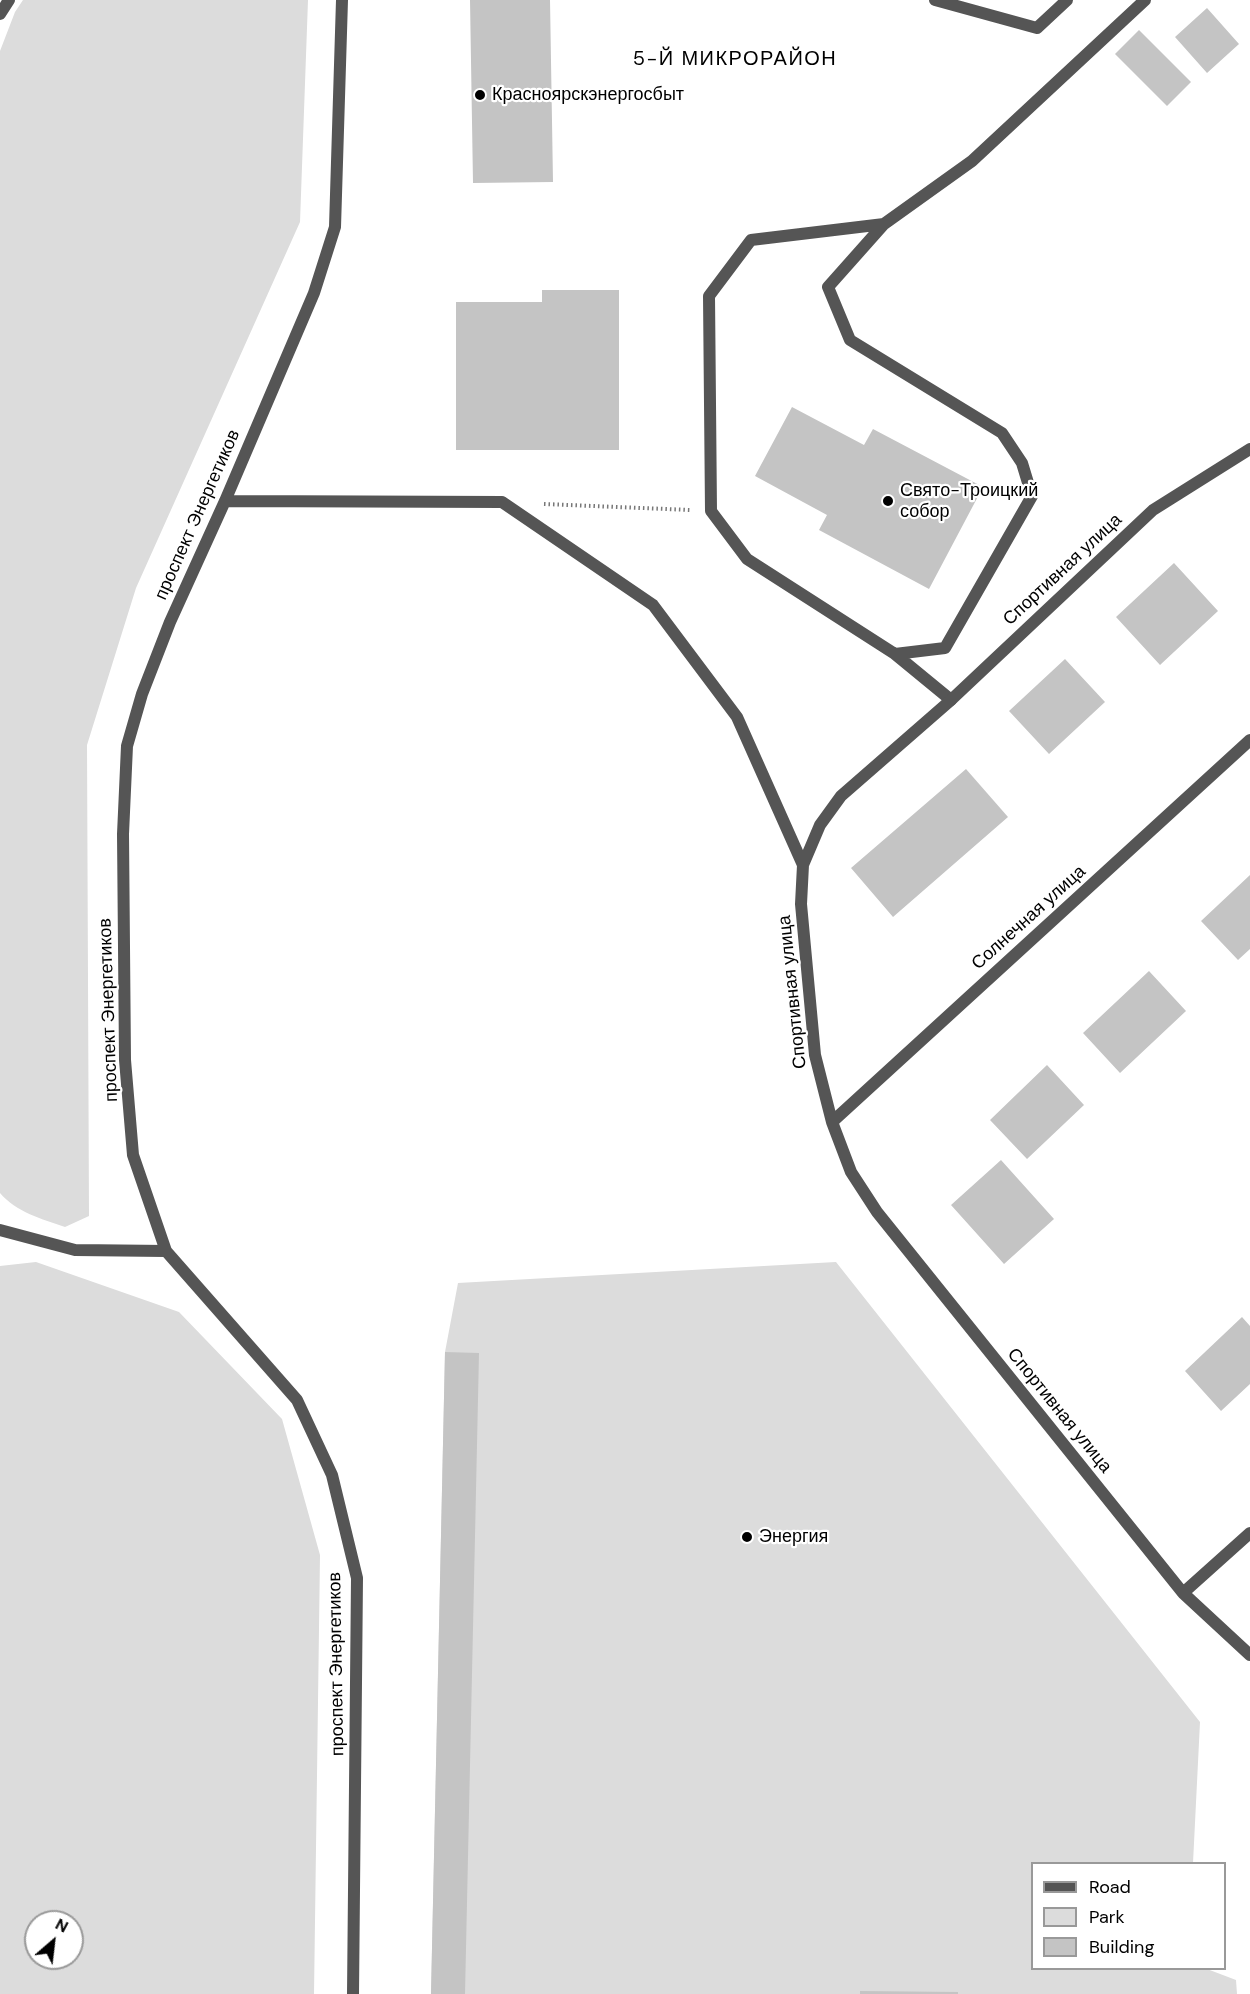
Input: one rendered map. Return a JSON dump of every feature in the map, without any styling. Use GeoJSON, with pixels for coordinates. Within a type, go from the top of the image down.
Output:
{"type":"FeatureCollection","features":[{"type":"Feature","properties":{"kind":"street"},"geometry":{"type":"LineString","coordinates":[[0,14],[9,0]]}},
{"type":"Feature","properties":{"kind":"street","name":"проспект Энергетиков"},"geometry":{"type":"LineString","coordinates":[[342,0],[335,227],[314,293],[225,501],[170,622],[142,694],[127,746],[123,834],[125,1060],[134,1155],[166,1251],[297,1400],[332,1475],[357,1578],[353,1994]]}},
{"type":"Feature","properties":{"kind":"street"},"geometry":{"type":"LineString","coordinates":[[935,0],[1037,28],[1067,0]]}},
{"type":"Feature","properties":{"kind":"street"},"geometry":{"type":"LineString","coordinates":[[894,654],[945,648],[1032,496],[1022,463],[1002,433],[850,340],[828,287],[884,224],[972,161],[1145,0]]}},
{"type":"Feature","properties":{"kind":"street"},"geometry":{"type":"LineString","coordinates":[[884,224],[751,240],[709,296],[711,511],[747,559],[894,654],[951,700]]}},
{"type":"Feature","properties":{"kind":"street","name":"Спортивная улица"},"geometry":{"type":"LineString","coordinates":[[1250,449],[1153,510],[951,700],[841,796],[820,825],[803,866],[801,904],[815,1055],[832,1122],[850,1172],[877,1212],[1183,1593],[1250,1655]]}},
{"type":"Feature","properties":{"kind":"street"},"geometry":{"type":"LineString","coordinates":[[225,501],[502,502],[653,605],[737,717],[803,866]]}},
{"type":"Feature","properties":{"kind":"street","name":"Солнечная улица"},"geometry":{"type":"LineString","coordinates":[[832,1122],[1250,740]]}},
{"type":"Feature","properties":{"kind":"street"},"geometry":{"type":"LineString","coordinates":[[0,1230],[75,1250],[166,1251]]}},
{"type":"Feature","properties":{"kind":"street"},"geometry":{"type":"LineString","coordinates":[[1183,1593],[1250,1533]]}},
{"type":"Feature","properties":{"kind":"path"},"geometry":{"type":"LineString","coordinates":[[502,502],[711,511]]}},
{"type":"Feature","properties":{"kind":"green space"},"geometry":{"type":"Polygon","coordinates":[[[23,0],[308,0],[300,222],[136,588],[87,745],[89,1216],[65,1227],[22,1210],[6,1200],[0,1193],[0,51],[15,12],[23,0]]]}},
{"type":"Feature","properties":{"kind":"green space"},"geometry":{"type":"Polygon","coordinates":[[[36,1262],[179,1312],[282,1419],[320,1555],[314,1994],[0,1994],[0,1266],[36,1262]]]}},
{"type":"Feature","properties":{"kind":"green space","name":"Энергия"},"geometry":{"type":"Polygon","coordinates":[[[836,1262],[1200,1722],[1193,1862],[1031,1862],[1031,1970],[1210,1970],[1236,1980],[1237,1994],[431,1994],[445,1352],[458,1283],[836,1262]]]}},
{"type":"Feature","properties":{"kind":"building"},"geometry":{"type":"Polygon","coordinates":[[[470,0],[550,0],[553,182],[473,183],[470,0]]]}},
{"type":"Feature","properties":{"kind":"building"},"geometry":{"type":"Polygon","coordinates":[[[1207,8],[1239,44],[1207,73],[1175,37],[1207,8]]]}},
{"type":"Feature","properties":{"kind":"building"},"geometry":{"type":"Polygon","coordinates":[[[1139,30],[1191,82],[1167,106],[1115,54],[1139,30]]]}},
{"type":"Feature","properties":{"kind":"building"},"geometry":{"type":"Polygon","coordinates":[[[542,290],[619,290],[619,450],[456,450],[456,302],[542,302],[542,290]]]}},
{"type":"Feature","properties":{"kind":"building","name":"Свято-Троицкий собор"},"geometry":{"type":"Polygon","coordinates":[[[792,407],[864,445],[873,429],[983,487],[929,589],[819,530],[827,515],[755,476],[792,407]]]}},
{"type":"Feature","properties":{"kind":"building"},"geometry":{"type":"Polygon","coordinates":[[[1174,563],[1218,611],[1160,665],[1116,617],[1174,563]]]}},
{"type":"Feature","properties":{"kind":"building"},"geometry":{"type":"Polygon","coordinates":[[[1065,659],[1105,702],[1049,754],[1009,711],[1065,659]]]}},
{"type":"Feature","properties":{"kind":"building"},"geometry":{"type":"Polygon","coordinates":[[[966,769],[1008,817],[893,917],[851,868],[966,769]]]}},
{"type":"Feature","properties":{"kind":"building"},"geometry":{"type":"Polygon","coordinates":[[[1250,875],[1250,949],[1238,960],[1201,921],[1250,875]]]}},
{"type":"Feature","properties":{"kind":"building"},"geometry":{"type":"Polygon","coordinates":[[[1149,971],[1186,1011],[1120,1073],[1083,1033],[1149,971]]]}},
{"type":"Feature","properties":{"kind":"building"},"geometry":{"type":"Polygon","coordinates":[[[1047,1065],[1084,1105],[1027,1159],[990,1120],[1047,1065]]]}},
{"type":"Feature","properties":{"kind":"building"},"geometry":{"type":"Polygon","coordinates":[[[1001,1160],[1054,1219],[1004,1264],[951,1205],[1001,1160]]]}},
{"type":"Feature","properties":{"kind":"building"},"geometry":{"type":"Polygon","coordinates":[[[1242,1317],[1250,1326],[1250,1384],[1221,1411],[1185,1371],[1242,1317]]]}},
{"type":"Feature","properties":{"kind":"building"},"geometry":{"type":"Polygon","coordinates":[[[445,1352],[479,1353],[465,1994],[431,1994],[445,1352]]]}},
{"type":"Feature","properties":{"kind":"building"},"geometry":{"type":"Polygon","coordinates":[[[860,1991],[958,1992],[958,1994],[860,1994],[860,1991]]]}},
{"type":"Feature","properties":{"kind":"place","name":"Красноярскэнергосбыт"},"geometry":{"type":"Point","coordinates":[480,95]}},
{"type":"Feature","properties":{"kind":"place","name":"Свято-Троицкий собор"},"geometry":{"type":"Point","coordinates":[888,501]}},
{"type":"Feature","properties":{"kind":"place","name":"Энергия"},"geometry":{"type":"Point","coordinates":[747,1537]}},
{"type":"Feature","properties":{"kind":"district","name":"5-Й МИКРОРАЙОН"},"geometry":{"type":"Point","coordinates":[735,60]}}]}
